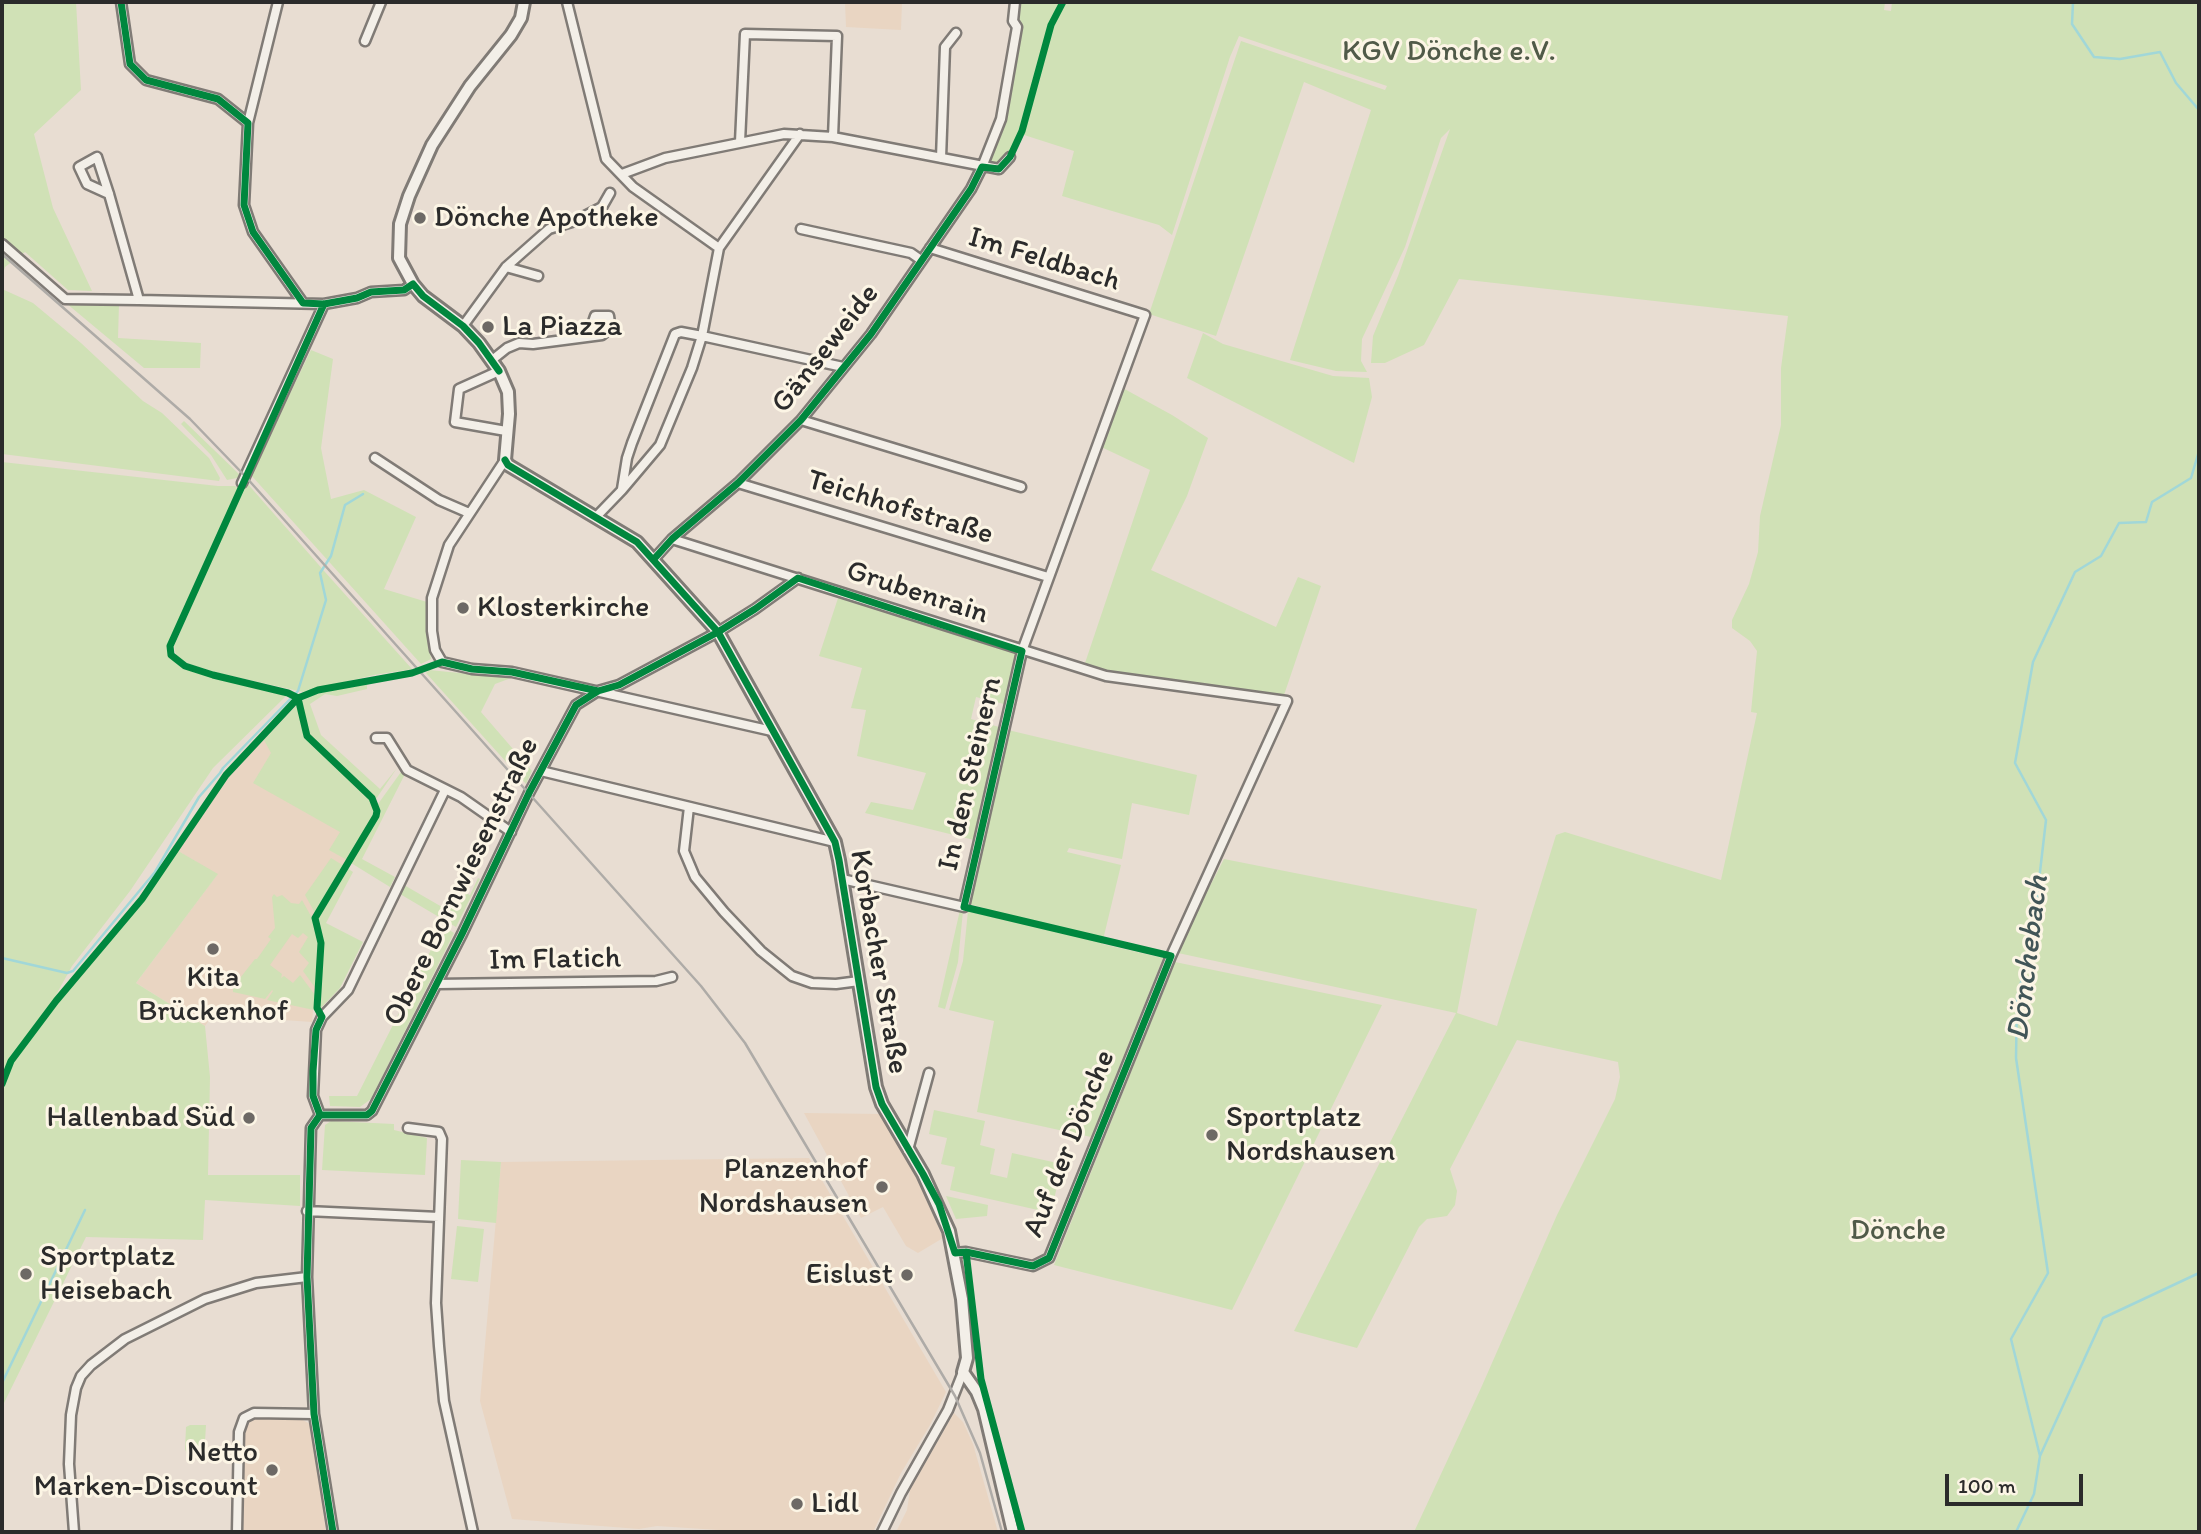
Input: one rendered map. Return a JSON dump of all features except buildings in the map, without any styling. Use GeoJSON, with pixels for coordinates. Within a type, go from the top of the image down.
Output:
{"type":"FeatureCollection","features":[{"type":"Feature","properties":{"kind":"street"},"geometry":{"type":"LineString","coordinates":[[121,2],[130,64],[146,80],[218,99],[247,123]]}},
{"type":"Feature","properties":{"kind":"street"},"geometry":{"type":"LineString","coordinates":[[278,2],[247,123],[244,205],[253,232],[303,303]]}},
{"type":"Feature","properties":{"kind":"street"},"geometry":{"type":"LineString","coordinates":[[365,41],[381,2]]}},
{"type":"Feature","properties":{"kind":"street"},"geometry":{"type":"LineString","coordinates":[[524,2],[521,18],[512,35],[470,86],[439,135],[409,196],[400,224],[399,258],[413,285],[463,326],[492,360],[508,392],[505,460],[449,545],[432,598],[435,650],[442,662],[472,669],[512,672],[772,731]]}},
{"type":"Feature","properties":{"kind":"street"},"geometry":{"type":"LineString","coordinates":[[567,2],[606,159],[633,187],[719,248]]}},
{"type":"Feature","properties":{"kind":"street","name":"Gänseweide"},"geometry":{"type":"LineString","coordinates":[[654,559],[672,538],[738,483],[801,420],[871,334],[971,189],[1001,119],[1017,27],[1013,21],[1015,2]]}},
{"type":"Feature","properties":{"kind":"street"},"geometry":{"type":"LineString","coordinates":[[941,158],[945,47],[956,33]]}},
{"type":"Feature","properties":{"kind":"street"},"geometry":{"type":"LineString","coordinates":[[740,142],[745,34],[837,36],[833,136]]}},
{"type":"Feature","properties":{"kind":"street"},"geometry":{"type":"LineString","coordinates":[[622,174],[665,158],[740,142],[800,134],[833,136],[999,169],[1010,157]]}},
{"type":"Feature","properties":{"kind":"street"},"geometry":{"type":"LineString","coordinates":[[596,517],[660,444],[692,368],[702,336],[719,248],[800,134]]}},
{"type":"Feature","properties":{"kind":"street"},"geometry":{"type":"LineString","coordinates":[[109,194],[87,184],[79,167],[97,157],[109,194],[139,300]]}},
{"type":"Feature","properties":{"kind":"street"},"geometry":{"type":"LineString","coordinates":[[463,326],[506,267],[549,229],[575,221],[602,206],[610,193]]}},
{"type":"Feature","properties":{"kind":"street","name":"Gänseweide"},"geometry":{"type":"LineString","coordinates":[[801,229],[911,253],[921,260]]}},
{"type":"Feature","properties":{"kind":"street"},"geometry":{"type":"LineString","coordinates":[[2,244],[65,299],[324,304],[357,298],[371,292],[404,290],[413,285]]}},
{"type":"Feature","properties":{"kind":"street","name":"Im Feldbach"},"geometry":{"type":"LineString","coordinates":[[930,248],[1145,315]]}},
{"type":"Feature","properties":{"kind":"street"},"geometry":{"type":"LineString","coordinates":[[506,267],[538,276]]}},
{"type":"Feature","properties":{"kind":"street"},"geometry":{"type":"LineString","coordinates":[[242,483],[324,304]]}},
{"type":"Feature","properties":{"kind":"street","name":"In den Steinern"},"geometry":{"type":"LineString","coordinates":[[842,879],[964,907],[1022,651],[1145,315]]}},
{"type":"Feature","properties":{"kind":"street"},"geometry":{"type":"LineString","coordinates":[[622,490],[626,458],[675,334],[681,332],[702,336],[843,367]]}},
{"type":"Feature","properties":{"kind":"street"},"geometry":{"type":"LineString","coordinates":[[492,360],[507,348],[519,343],[533,344],[594,335]]}},
{"type":"Feature","properties":{"kind":"street"},"geometry":{"type":"LineString","coordinates":[[499,371],[459,389],[455,422],[506,431]]}},
{"type":"Feature","properties":{"kind":"street","name":"Gänseweide"},"geometry":{"type":"LineString","coordinates":[[801,420],[1021,487]]}},
{"type":"Feature","properties":{"kind":"street"},"geometry":{"type":"LineString","coordinates":[[375,458],[439,500],[469,513]]}},
{"type":"Feature","properties":{"kind":"street","name":"Korbacher Straße"},"geometry":{"type":"LineString","coordinates":[[505,460],[508,465],[637,542],[718,632],[835,842],[876,1087],[882,1104],[939,1205],[955,1253],[967,1357],[963,1372]]}},
{"type":"Feature","properties":{"kind":"street","name":"Teichhofstraße"},"geometry":{"type":"LineString","coordinates":[[738,483],[1048,577]]}},
{"type":"Feature","properties":{"kind":"street","name":"Grubenrain"},"geometry":{"type":"LineString","coordinates":[[672,538],[1106,676],[1287,701]]}},
{"type":"Feature","properties":{"kind":"street","name":"Obere Bornwiesenstraße"},"geometry":{"type":"LineString","coordinates":[[320,1115],[367,1115],[372,1111],[576,705],[598,691],[619,684],[718,632],[798,578]]}},
{"type":"Feature","properties":{"kind":"street","name":"Auf der Dönche"},"geometry":{"type":"LineString","coordinates":[[955,1253],[966,1252],[1033,1266],[1049,1258],[1171,956],[1287,701]]}},
{"type":"Feature","properties":{"kind":"street"},"geometry":{"type":"LineString","coordinates":[[376,738],[387,738],[407,770],[461,797],[511,832]]}},
{"type":"Feature","properties":{"kind":"street"},"geometry":{"type":"LineString","coordinates":[[541,771],[835,842]]}},
{"type":"Feature","properties":{"kind":"street"},"geometry":{"type":"LineString","coordinates":[[333,1532],[314,1414],[307,1277],[311,1128],[320,1115],[313,1096],[316,1030],[320,1021],[348,990],[445,790]]}},
{"type":"Feature","properties":{"kind":"street"},"geometry":{"type":"LineString","coordinates":[[689,807],[684,851],[695,877],[761,951],[792,976],[812,983],[859,981]]}},
{"type":"Feature","properties":{"kind":"street","name":"Im Flatich"},"geometry":{"type":"LineString","coordinates":[[437,984],[656,981],[672,978]]}},
{"type":"Feature","properties":{"kind":"street"},"geometry":{"type":"LineString","coordinates":[[908,1150],[929,1073]]}},
{"type":"Feature","properties":{"kind":"street"},"geometry":{"type":"LineString","coordinates":[[408,1128],[439,1132],[442,1139],[436,1303],[444,1401],[472,1532]]}},
{"type":"Feature","properties":{"kind":"street"},"geometry":{"type":"LineString","coordinates":[[307,1211],[439,1217]]}},
{"type":"Feature","properties":{"kind":"street"},"geometry":{"type":"LineString","coordinates":[[74,1532],[69,1464],[71,1415],[76,1388],[81,1376],[91,1365],[125,1339],[205,1299],[256,1283],[307,1277]]}},
{"type":"Feature","properties":{"kind":"street"},"geometry":{"type":"LineString","coordinates":[[882,1532],[948,1410],[963,1372]]}},
{"type":"Feature","properties":{"kind":"street"},"geometry":{"type":"LineString","coordinates":[[963,1372],[977,1392],[984,1409],[1013,1532]]}},
{"type":"Feature","properties":{"kind":"street"},"geometry":{"type":"LineString","coordinates":[[237,1532],[239,1432],[244,1418],[254,1413],[314,1414]]}},
{"type":"Feature","properties":{"kind":"shaded area"},"geometry":{"type":"Polygon","coordinates":[[[845,2],[902,2],[901,30],[846,27],[845,2]]]}},
{"type":"Feature","properties":{"kind":"shaded area"},"geometry":{"type":"Polygon","coordinates":[[[297,705],[305,737],[371,800],[375,811],[313,918],[319,941],[312,1022],[213,1015],[205,1026],[136,983],[217,875],[178,851],[228,777],[297,705]]]}},
{"type":"Feature","properties":{"kind":"shaded area","name":"Planzenhof Nordshausen"},"geometry":{"type":"Polygon","coordinates":[[[804,1113],[882,1114],[912,1167],[943,1238],[918,1253],[906,1246],[883,1207],[861,1218],[804,1113]]]}},
{"type":"Feature","properties":{"kind":"shaded area"},"geometry":{"type":"Polygon","coordinates":[[[809,1158],[946,1392],[901,1473],[873,1532],[749,1532],[657,1526],[639,1529],[512,1519],[480,1401],[501,1162],[809,1158]]]}},
{"type":"Feature","properties":{"kind":"shaded area"},"geometry":{"type":"Polygon","coordinates":[[[954,1413],[963,1422],[973,1444],[998,1532],[896,1532],[907,1510],[910,1490],[954,1413]]]}},
{"type":"Feature","properties":{"kind":"shaded area"},"geometry":{"type":"Polygon","coordinates":[[[254,1416],[299,1418],[310,1424],[326,1532],[241,1532],[244,1428],[248,1419],[254,1416]]]}},
{"type":"Feature","properties":{"kind":"green space"},"geometry":{"type":"Polygon","coordinates":[[[2,2],[76,2],[81,90],[34,134],[53,208],[92,291],[68,290],[25,252],[5,267],[2,278],[2,2]]]}},
{"type":"Feature","properties":{"kind":"green space","name":"Dönche"},"geometry":{"type":"Polygon","coordinates":[[[1015,2],[1885,2],[1884,10],[1891,11],[1892,2],[2199,2],[2199,1532],[1414,1532],[1557,1215],[1615,1099],[1620,1077],[1618,1062],[1517,1040],[1450,1169],[1457,1191],[1455,1205],[1447,1216],[1427,1219],[1419,1227],[1357,1348],[1294,1331],[1456,1013],[1178,953],[1224,859],[1477,909],[1457,1013],[1497,1026],[1556,835],[1565,832],[1721,880],[1757,713],[1751,712],[1757,651],[1750,641],[1732,628],[1732,620],[1749,584],[1758,552],[1760,516],[1781,425],[1781,368],[1788,316],[1459,279],[1424,345],[1385,363],[1371,363],[1373,336],[1398,276],[1450,129],[1441,138],[1405,247],[1362,339],[1361,361],[1367,372],[1336,371],[1290,360],[1371,110],[1304,82],[1216,336],[1149,314],[1241,41],[1385,90],[1387,86],[1239,36],[1172,235],[1159,225],[1062,196],[1074,151],[1021,134],[1010,157],[999,169],[982,167],[1001,119],[1017,27],[1015,2]]]}},
{"type":"Feature","properties":{"kind":"green space"},"geometry":{"type":"Polygon","coordinates":[[[2,289],[33,303],[143,401],[162,413],[209,458],[220,478],[219,481],[2,454],[2,289]]]}},
{"type":"Feature","properties":{"kind":"green space"},"geometry":{"type":"Polygon","coordinates":[[[66,303],[119,304],[118,338],[201,343],[200,368],[144,368],[66,303]]]}},
{"type":"Feature","properties":{"kind":"green space"},"geometry":{"type":"Polygon","coordinates":[[[1203,333],[1223,344],[1333,376],[1369,378],[1372,397],[1354,463],[1187,378],[1203,333]]]}},
{"type":"Feature","properties":{"kind":"green space"},"geometry":{"type":"Polygon","coordinates":[[[311,350],[333,359],[321,448],[331,499],[364,490],[416,517],[384,589],[427,602],[431,659],[421,664],[251,475],[311,350]]]}},
{"type":"Feature","properties":{"kind":"green space"},"geometry":{"type":"Polygon","coordinates":[[[1119,386],[1208,438],[1187,496],[1151,570],[1276,627],[1298,577],[1321,586],[1284,695],[1083,669],[1150,470],[1097,445],[1119,386]]]}},
{"type":"Feature","properties":{"kind":"green space"},"geometry":{"type":"Polygon","coordinates":[[[184,421],[240,475],[237,478],[227,480],[211,455],[181,424],[184,421]]]}},
{"type":"Feature","properties":{"kind":"green space"},"geometry":{"type":"Polygon","coordinates":[[[2,462],[238,488],[169,641],[169,656],[184,668],[286,696],[213,768],[130,891],[72,966],[56,995],[140,897],[173,848],[218,874],[136,983],[205,1026],[210,1077],[208,1175],[300,1175],[300,1206],[205,1200],[203,1240],[86,1237],[2,1407],[2,462]]]}},
{"type":"Feature","properties":{"kind":"green space"},"geometry":{"type":"Polygon","coordinates":[[[246,482],[412,669],[303,692],[214,672],[186,663],[176,655],[174,646],[246,482]]]}},
{"type":"Feature","properties":{"kind":"green space"},"geometry":{"type":"Polygon","coordinates":[[[840,592],[1022,651],[1004,704],[976,697],[971,719],[999,727],[974,840],[865,813],[871,802],[913,810],[926,773],[857,756],[866,710],[851,708],[862,668],[819,656],[840,592]]]}},
{"type":"Feature","properties":{"kind":"green space"},"geometry":{"type":"Polygon","coordinates":[[[429,670],[511,678],[495,684],[481,712],[532,771],[526,784],[426,673],[429,670]]]}},
{"type":"Feature","properties":{"kind":"green space"},"geometry":{"type":"Polygon","coordinates":[[[367,683],[367,689],[337,696],[325,694],[310,704],[321,735],[380,789],[397,768],[376,799],[309,735],[301,701],[319,693],[367,683]]]}},
{"type":"Feature","properties":{"kind":"green space"},"geometry":{"type":"Polygon","coordinates":[[[297,705],[305,737],[371,800],[374,806],[373,816],[347,860],[329,850],[340,832],[253,783],[271,753],[264,740],[297,705]]]}},
{"type":"Feature","properties":{"kind":"green space"},"geometry":{"type":"Polygon","coordinates":[[[1008,730],[1197,775],[1189,815],[1132,803],[1122,859],[1069,848],[1067,852],[1121,865],[1102,944],[1163,958],[1091,1137],[977,1112],[994,1021],[949,1010],[963,961],[968,911],[983,915],[984,908],[970,904],[1008,730]]]}},
{"type":"Feature","properties":{"kind":"green space"},"geometry":{"type":"Polygon","coordinates":[[[401,772],[405,774],[362,859],[395,877],[390,887],[351,863],[378,817],[378,804],[401,772]]]}},
{"type":"Feature","properties":{"kind":"green space"},"geometry":{"type":"Polygon","coordinates":[[[331,858],[344,866],[315,913],[305,895],[331,858]]]}},
{"type":"Feature","properties":{"kind":"green space"},"geometry":{"type":"Polygon","coordinates":[[[347,868],[353,872],[326,923],[363,942],[340,988],[320,1009],[323,942],[317,918],[347,868]]]}},
{"type":"Feature","properties":{"kind":"green space"},"geometry":{"type":"Polygon","coordinates":[[[478,878],[480,879],[456,927],[400,894],[404,885],[449,911],[460,890],[470,895],[478,878]]]}},
{"type":"Feature","properties":{"kind":"green space"},"geometry":{"type":"Polygon","coordinates":[[[274,894],[277,897],[282,895],[291,903],[299,904],[302,900],[312,918],[319,941],[316,989],[303,971],[309,963],[299,952],[308,937],[303,933],[298,938],[292,934],[270,965],[282,974],[281,978],[284,976],[293,983],[300,975],[315,995],[314,1010],[267,1000],[272,990],[265,999],[233,992],[233,987],[271,939],[268,937],[275,928],[274,894]]]}},
{"type":"Feature","properties":{"kind":"green space"},"geometry":{"type":"Polygon","coordinates":[[[960,910],[963,911],[958,962],[945,1009],[938,1007],[960,910]]]}},
{"type":"Feature","properties":{"kind":"green space"},"geometry":{"type":"Polygon","coordinates":[[[443,926],[454,933],[371,1099],[360,1107],[330,1106],[329,1096],[357,1096],[443,926]]]}},
{"type":"Feature","properties":{"kind":"green space","name":"Sportplatz Nordshausen"},"geometry":{"type":"Polygon","coordinates":[[[1175,962],[1382,1005],[1232,1310],[1054,1265],[1175,962]]]}},
{"type":"Feature","properties":{"kind":"green space"},"geometry":{"type":"Polygon","coordinates":[[[934,1110],[985,1121],[980,1145],[995,1149],[990,1174],[1007,1178],[1012,1153],[1062,1164],[1051,1213],[950,1190],[955,1167],[941,1164],[947,1138],[929,1134],[934,1110]]]}},
{"type":"Feature","properties":{"kind":"green space"},"geometry":{"type":"Polygon","coordinates":[[[331,1121],[394,1124],[394,1130],[427,1138],[425,1175],[322,1170],[325,1125],[331,1121]]]}},
{"type":"Feature","properties":{"kind":"green space"},"geometry":{"type":"Polygon","coordinates":[[[461,1160],[501,1162],[496,1223],[458,1219],[461,1160]]]}},
{"type":"Feature","properties":{"kind":"green space"},"geometry":{"type":"Polygon","coordinates":[[[946,1196],[988,1205],[987,1216],[956,1219],[946,1196]]]}},
{"type":"Feature","properties":{"kind":"green space"},"geometry":{"type":"Polygon","coordinates":[[[457,1226],[484,1229],[478,1282],[451,1279],[457,1226]]]}},
{"type":"Feature","properties":{"kind":"green space"},"geometry":{"type":"Polygon","coordinates":[[[206,1425],[204,1458],[188,1456],[185,1449],[186,1427],[206,1425]]]}},
{"type":"Feature","properties":{"kind":"waterway","name":"Dönchebach"},"geometry":{"type":"LineString","coordinates":[[2073,2],[2072,24],[2094,57],[2120,59],[2160,52],[2176,83],[2199,110]]}},
{"type":"Feature","properties":{"kind":"waterway","name":"Dönchebach"},"geometry":{"type":"LineString","coordinates":[[2016,1532],[2034,1494],[2040,1456],[2011,1339],[2048,1273],[2016,1058],[2017,997],[2032,941],[2046,820],[2015,763],[2033,662],[2075,572],[2101,556],[2119,523],[2146,522],[2152,502],[2191,478],[2199,451]]}},
{"type":"Feature","properties":{"kind":"waterway"},"geometry":{"type":"LineString","coordinates":[[2,958],[67,973],[73,971],[155,872],[199,797],[223,768],[298,691],[326,600],[320,573],[331,556],[345,505],[363,494]]}},
{"type":"Feature","properties":{"kind":"waterway"},"geometry":{"type":"LineString","coordinates":[[2,1383],[85,1210]]}},
{"type":"Feature","properties":{"kind":"waterway"},"geometry":{"type":"LineString","coordinates":[[2040,1456],[2103,1318],[2199,1273]]}},
{"type":"Feature","properties":{"kind":"railway"},"geometry":{"type":"LineString","coordinates":[[2,254],[190,419],[245,476],[701,986],[745,1043],[955,1396],[980,1453],[1002,1532]]}},
{"type":"Feature","properties":{"kind":"cycle path"},"geometry":{"type":"LineString","coordinates":[[121,2],[130,64],[146,80],[218,99],[248,123],[244,205],[253,232],[303,303],[324,304],[357,298],[371,292],[404,290],[413,284],[423,296],[463,326],[499,371]]}},
{"type":"Feature","properties":{"kind":"cycle path"},"geometry":{"type":"LineString","coordinates":[[654,559],[672,539],[738,483],[801,420],[871,334],[971,189],[982,167],[999,169],[1010,157],[1022,131],[1051,25],[1063,2]]}},
{"type":"Feature","properties":{"kind":"cycle path"},"geometry":{"type":"LineString","coordinates":[[298,698],[185,666],[171,655],[170,646],[324,304]]}},
{"type":"Feature","properties":{"kind":"cycle path"},"geometry":{"type":"LineString","coordinates":[[320,1115],[367,1115],[372,1111],[462,934],[529,793],[576,705],[598,691],[619,685],[718,632],[798,578],[1022,651],[964,907],[1171,956],[1049,1258],[1033,1266],[966,1252],[955,1253],[939,1204],[882,1104],[876,1087],[835,842],[718,632],[637,542],[508,465],[505,460]]}},
{"type":"Feature","properties":{"kind":"cycle path"},"geometry":{"type":"LineString","coordinates":[[2,1084],[11,1061],[56,1001],[142,899],[226,775],[298,698],[318,690],[412,673],[442,662],[472,669],[512,672],[598,691]]}},
{"type":"Feature","properties":{"kind":"cycle path"},"geometry":{"type":"LineString","coordinates":[[298,698],[307,736],[372,798],[377,811],[315,918],[321,943],[317,1008],[322,1017],[316,1030],[313,1096],[320,1115]]}},
{"type":"Feature","properties":{"kind":"cycle path"},"geometry":{"type":"LineString","coordinates":[[320,1115],[311,1128],[307,1277],[314,1414],[333,1532]]}},
{"type":"Feature","properties":{"kind":"cycle path"},"geometry":{"type":"LineString","coordinates":[[966,1252],[981,1379],[1022,1532]]}},
{"type":"Feature","properties":{"kind":"place","name":"Dönche Apotheke"},"geometry":{"type":"Point","coordinates":[420,218]}},
{"type":"Feature","properties":{"kind":"place","name":"La Piazza"},"geometry":{"type":"Point","coordinates":[488,327]}},
{"type":"Feature","properties":{"kind":"place","name":"Klosterkirche"},"geometry":{"type":"Point","coordinates":[463,608]}},
{"type":"Feature","properties":{"kind":"place","name":"Kita Brückenhof"},"geometry":{"type":"Point","coordinates":[213,949]}},
{"type":"Feature","properties":{"kind":"place","name":"Hallenbad Süd"},"geometry":{"type":"Point","coordinates":[249,1118]}},
{"type":"Feature","properties":{"kind":"place","name":"Sportplatz Nordshausen"},"geometry":{"type":"Point","coordinates":[1212,1135]}},
{"type":"Feature","properties":{"kind":"place","name":"Planzenhof Nordshausen"},"geometry":{"type":"Point","coordinates":[882,1187]}},
{"type":"Feature","properties":{"kind":"place","name":"Sportplatz Heisebach"},"geometry":{"type":"Point","coordinates":[26,1274]}},
{"type":"Feature","properties":{"kind":"place","name":"Eislust"},"geometry":{"type":"Point","coordinates":[907,1275]}},
{"type":"Feature","properties":{"kind":"place","name":"Netto Marken-Discount"},"geometry":{"type":"Point","coordinates":[272,1470]}},
{"type":"Feature","properties":{"kind":"place","name":"Lidl"},"geometry":{"type":"Point","coordinates":[797,1504]}},
{"type":"Feature","properties":{"kind":"park label","name":"KGV Dönche e.V."},"geometry":{"type":"Point","coordinates":[1449,52]}}]}
